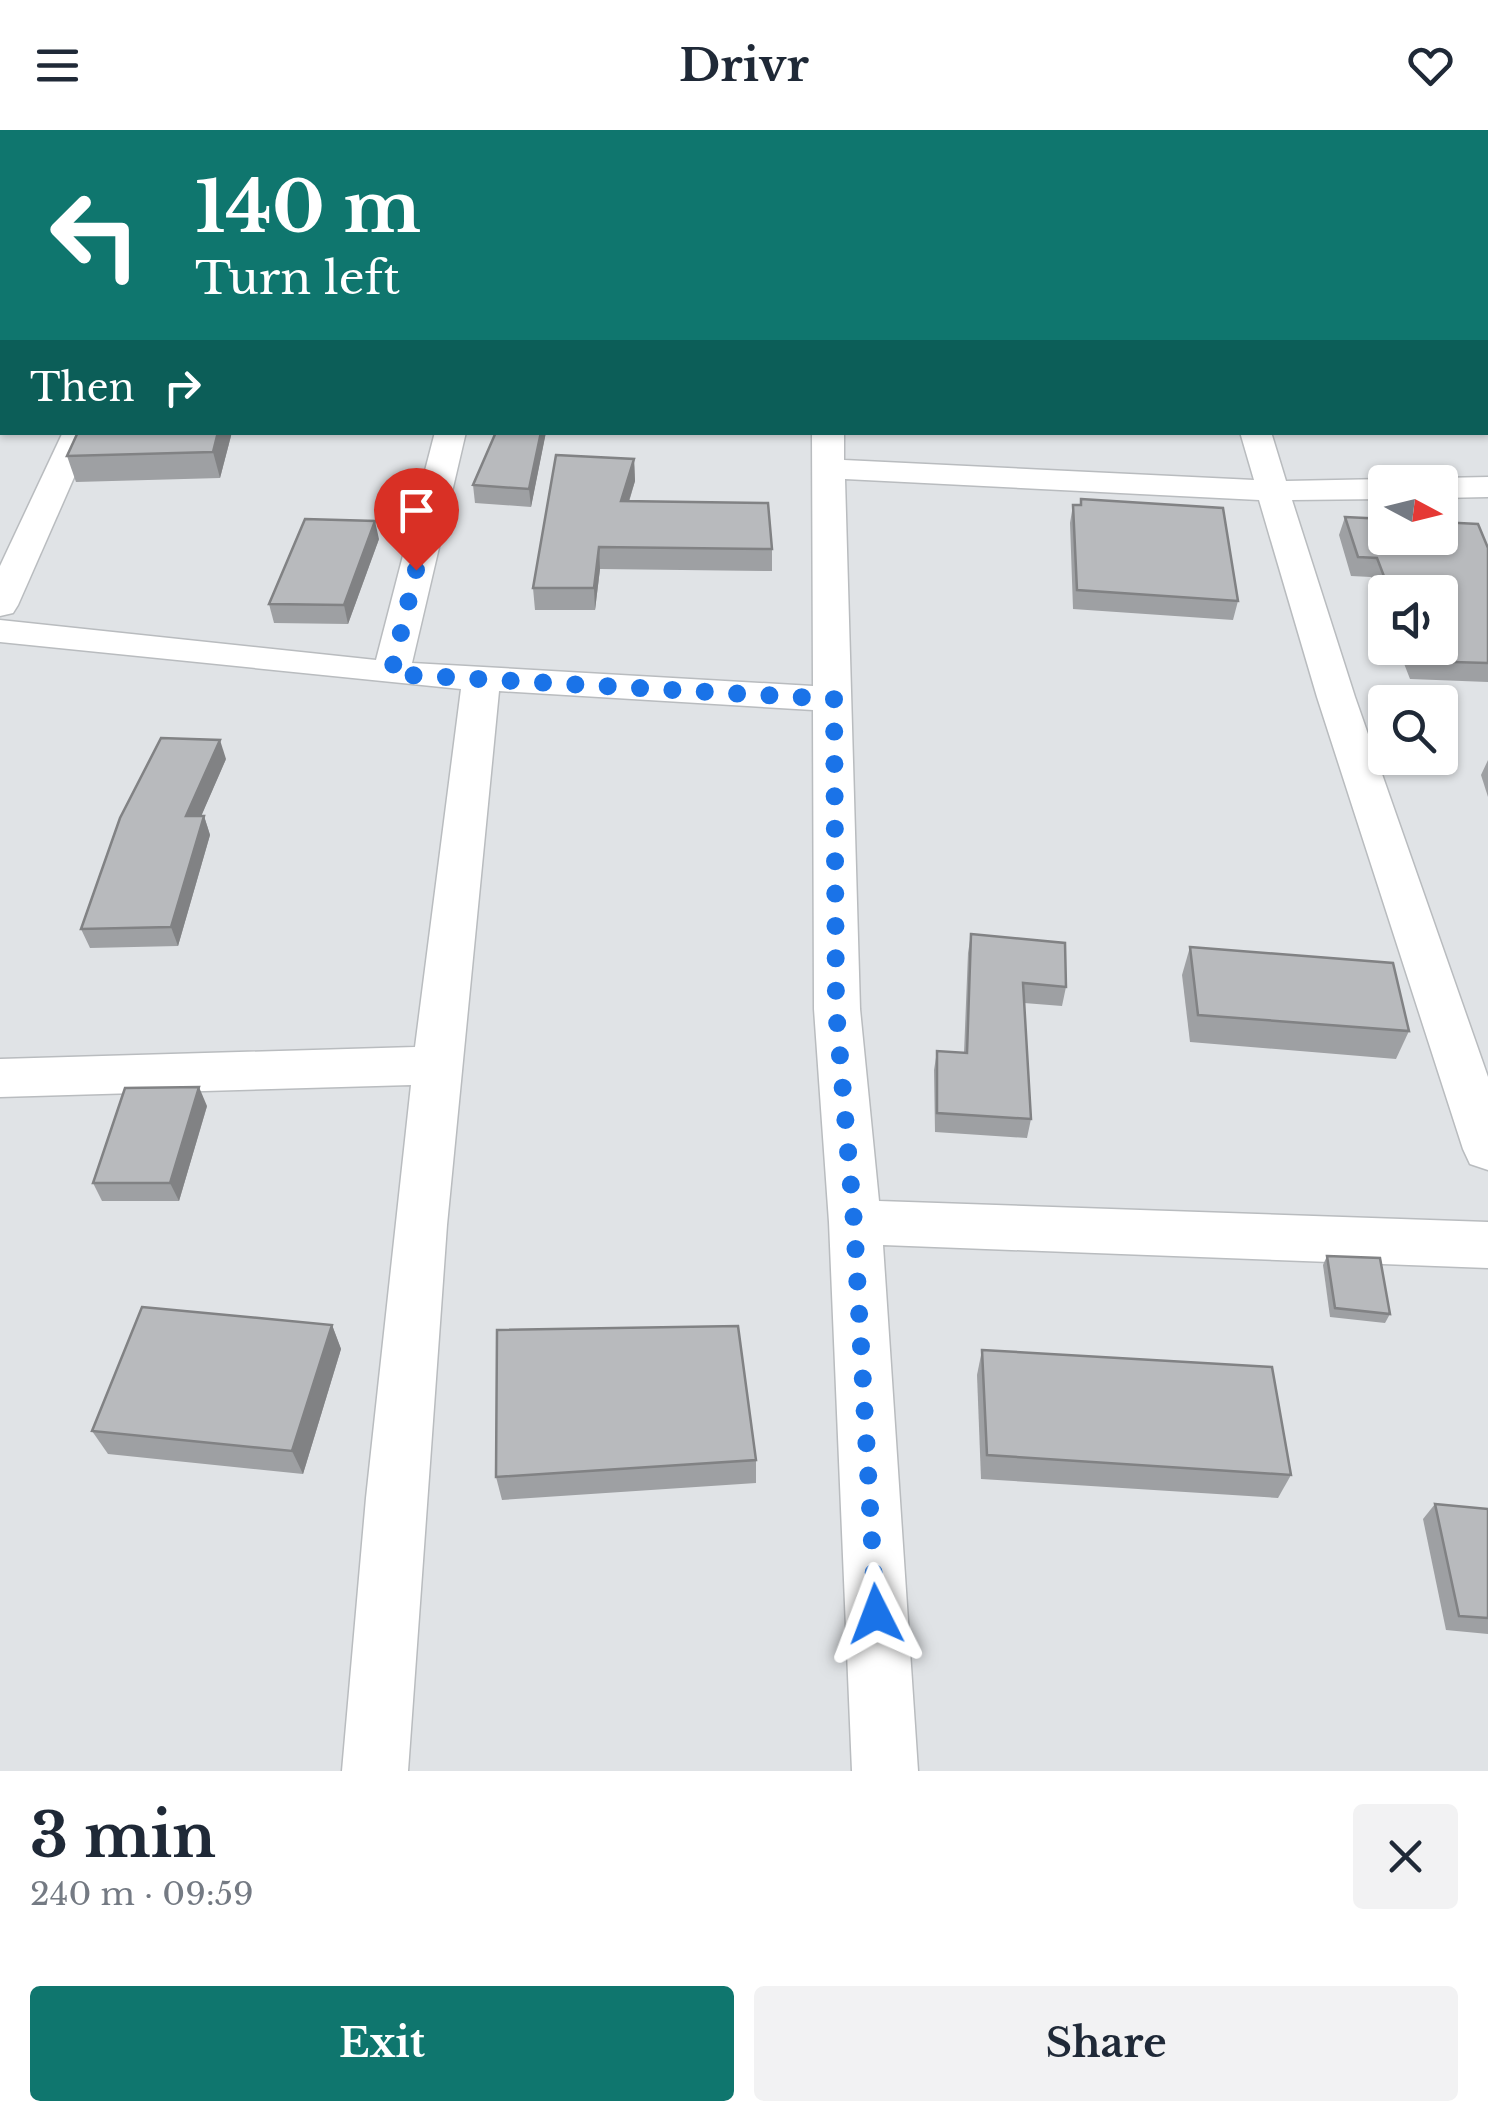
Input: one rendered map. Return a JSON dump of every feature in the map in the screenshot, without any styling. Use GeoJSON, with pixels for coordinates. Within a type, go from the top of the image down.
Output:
{"type":"FeatureCollection","features":[{"type":"Feature","properties":{"kind":"street"},"geometry":{"type":"LineString","coordinates":[[0,606],[78,435]]}},
{"type":"Feature","properties":{"kind":"street"},"geometry":{"type":"LineString","coordinates":[[391,674],[450,435]]}},
{"type":"Feature","properties":{"kind":"street"},"geometry":{"type":"LineString","coordinates":[[1256,435],[1336,698],[1488,1149]]}},
{"type":"Feature","properties":{"kind":"street"},"geometry":{"type":"LineString","coordinates":[[884,1771],[854,1222],[836,1009],[830,451],[1272,491],[1368,489]]}},
{"type":"Feature","properties":{"kind":"street"},"geometry":{"type":"LineString","coordinates":[[1458,488],[1488,487]]}},
{"type":"Feature","properties":{"kind":"street"},"geometry":{"type":"LineString","coordinates":[[0,631],[391,674],[834,699]]}},
{"type":"Feature","properties":{"kind":"street"},"geometry":{"type":"LineString","coordinates":[[375,1771],[390,1558],[435,1065],[481,680]]}},
{"type":"Feature","properties":{"kind":"street"},"geometry":{"type":"LineString","coordinates":[[0,1078],[435,1065]]}},
{"type":"Feature","properties":{"kind":"street"},"geometry":{"type":"LineString","coordinates":[[854,1222],[1488,1245]]}},
{"type":"Feature","properties":{"kind":"building"},"geometry":{"type":"Polygon","coordinates":[[[77,435],[217,435],[213,452],[67,456],[77,435]]]}},
{"type":"Feature","properties":{"kind":"building"},"geometry":{"type":"Polygon","coordinates":[[[495,435],[540,435],[529,489],[473,485],[495,435]]]}},
{"type":"Feature","properties":{"kind":"building"},"geometry":{"type":"Polygon","coordinates":[[[556,455],[634,459],[621,501],[768,503],[772,549],[599,547],[594,588],[533,588],[556,455]]]}},
{"type":"Feature","properties":{"kind":"building"},"geometry":{"type":"Polygon","coordinates":[[[1081,499],[1223,508],[1238,601],[1077,590],[1073,505],[1081,505],[1081,499]]]}},
{"type":"Feature","properties":{"kind":"building"},"geometry":{"type":"Polygon","coordinates":[[[1345,517],[1368,518],[1368,555],[1458,555],[1458,523],[1478,524],[1488,548],[1488,663],[1458,662],[1458,575],[1384,575],[1377,558],[1358,557],[1345,517]]]}},
{"type":"Feature","properties":{"kind":"building"},"geometry":{"type":"Polygon","coordinates":[[[305,519],[375,521],[344,605],[269,604],[305,519]]]}},
{"type":"Feature","properties":{"kind":"building"},"geometry":{"type":"Polygon","coordinates":[[[161,738],[220,740],[186,816],[204,816],[171,927],[81,929],[120,818],[161,738]]]}},
{"type":"Feature","properties":{"kind":"building"},"geometry":{"type":"Polygon","coordinates":[[[971,934],[1065,943],[1066,987],[1023,983],[1031,1119],[937,1113],[937,1051],[967,1053],[971,934]]]}},
{"type":"Feature","properties":{"kind":"building"},"geometry":{"type":"Polygon","coordinates":[[[1190,947],[1393,963],[1409,1031],[1198,1015],[1190,947]]]}},
{"type":"Feature","properties":{"kind":"building"},"geometry":{"type":"Polygon","coordinates":[[[199,1087],[170,1183],[93,1183],[125,1088],[199,1087]]]}},
{"type":"Feature","properties":{"kind":"building"},"geometry":{"type":"Polygon","coordinates":[[[1327,1256],[1380,1258],[1390,1314],[1335,1308],[1327,1256]]]}},
{"type":"Feature","properties":{"kind":"building"},"geometry":{"type":"Polygon","coordinates":[[[142,1307],[332,1325],[292,1451],[92,1431],[142,1307]]]}},
{"type":"Feature","properties":{"kind":"building"},"geometry":{"type":"Polygon","coordinates":[[[738,1326],[756,1460],[496,1477],[497,1330],[738,1326]]]}},
{"type":"Feature","properties":{"kind":"building"},"geometry":{"type":"Polygon","coordinates":[[[982,1350],[1272,1367],[1291,1475],[987,1455],[982,1350]]]}},
{"type":"Feature","properties":{"kind":"building"},"geometry":{"type":"Polygon","coordinates":[[[1435,1504],[1488,1509],[1488,1618],[1459,1616],[1435,1504]]]}},
{"type":"Feature","properties":{"kind":"route"},"geometry":{"type":"LineString","coordinates":[[416,570],[391,674],[834,699],[836,1009],[854,1222],[876,1614]]}}]}
